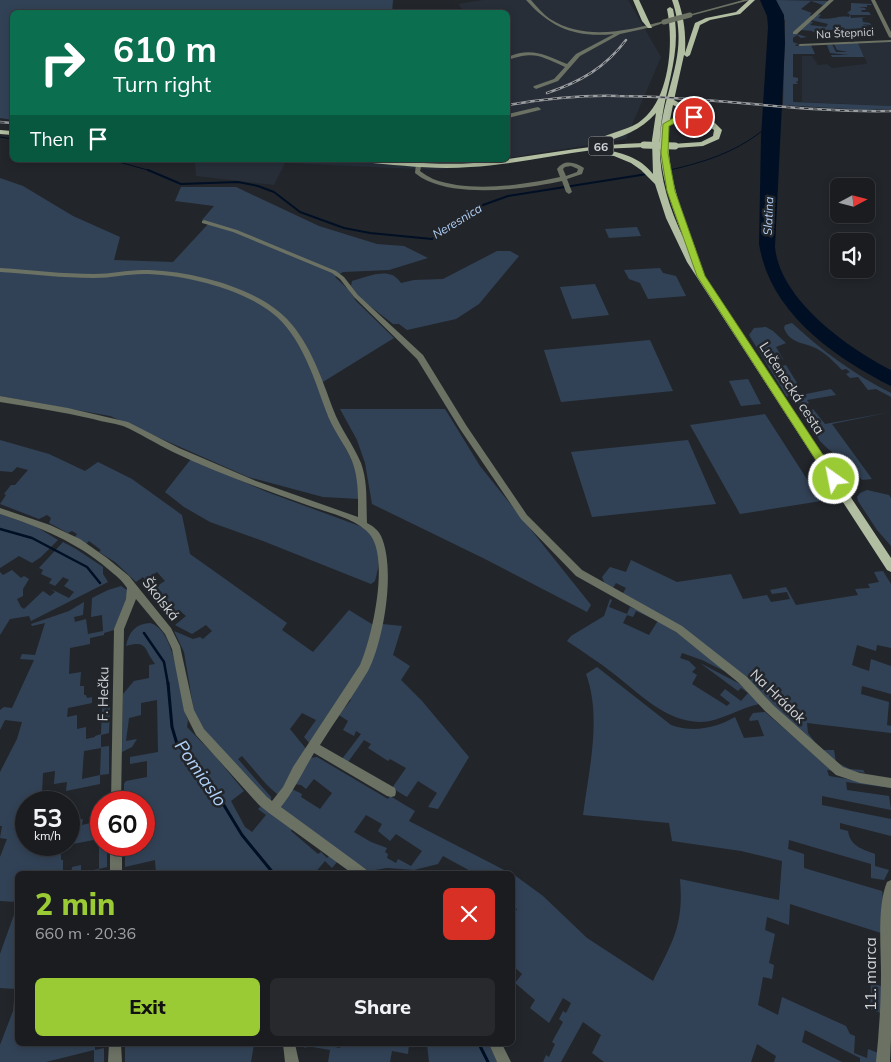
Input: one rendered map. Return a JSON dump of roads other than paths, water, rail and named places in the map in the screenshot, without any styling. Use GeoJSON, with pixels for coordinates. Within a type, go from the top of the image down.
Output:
{"type":"FeatureCollection","features":[{"type":"Feature","properties":{"kind":"main road"},"geometry":{"type":"LineString","coordinates":[[636,0],[645,21],[650,26]]}},
{"type":"Feature","properties":{"kind":"main road"},"geometry":{"type":"LineString","coordinates":[[671,1],[688,19],[698,24],[738,13],[750,0]]}},
{"type":"Feature","properties":{"kind":"main road","name":"Lučenecká cesta"},"geometry":{"type":"LineString","coordinates":[[671,1],[675,42],[656,124],[656,179],[670,220],[691,262],[891,567]]}},
{"type":"Feature","properties":{"kind":"main road"},"geometry":{"type":"LineString","coordinates":[[734,3],[743,9]]}},
{"type":"Feature","properties":{"kind":"main road"},"geometry":{"type":"LineString","coordinates":[[679,11],[683,37],[680,62]]}},
{"type":"Feature","properties":{"kind":"main road"},"geometry":{"type":"LineString","coordinates":[[680,62],[687,56],[698,24]]}},
{"type":"Feature","properties":{"kind":"main road","name":"Lučenecká cesta"},"geometry":{"type":"LineString","coordinates":[[680,62],[665,125],[666,165],[667,175],[701,276]]}},
{"type":"Feature","properties":{"kind":"main road"},"geometry":{"type":"LineString","coordinates":[[559,152],[607,139],[632,129],[649,116],[664,92]]}},
{"type":"Feature","properties":{"kind":"main road"},"geometry":{"type":"LineString","coordinates":[[670,100],[683,110],[705,119]]}},
{"type":"Feature","properties":{"kind":"main road"},"geometry":{"type":"LineString","coordinates":[[665,125],[683,117],[705,119]]}},
{"type":"Feature","properties":{"kind":"main road","name":"66"},"geometry":{"type":"LineString","coordinates":[[510,161],[601,146],[703,144],[715,139],[718,135],[717,128],[705,119]]}},
{"type":"Feature","properties":{"kind":"main road"},"geometry":{"type":"LineString","coordinates":[[559,152],[595,151],[610,153],[634,161],[656,179]]}},
{"type":"Feature","properties":{"kind":"main road","name":"66"},"geometry":{"type":"LineString","coordinates":[[398,162],[472,165],[500,162]]}},
{"type":"Feature","properties":{"kind":"street"},"geometry":{"type":"LineString","coordinates":[[528,0],[545,18],[563,26],[586,32],[620,33]]}},
{"type":"Feature","properties":{"kind":"street"},"geometry":{"type":"LineString","coordinates":[[536,87],[556,80],[578,55],[620,33],[750,0]]}},
{"type":"Feature","properties":{"kind":"street"},"geometry":{"type":"LineString","coordinates":[[795,33],[832,0]]}},
{"type":"Feature","properties":{"kind":"street"},"geometry":{"type":"LineString","coordinates":[[874,0],[891,37]]}},
{"type":"Feature","properties":{"kind":"street","name":"Na Štepnici"},"geometry":{"type":"LineString","coordinates":[[800,45],[891,41]]}},
{"type":"Feature","properties":{"kind":"street"},"geometry":{"type":"LineString","coordinates":[[510,57],[529,51],[567,66]]}},
{"type":"Feature","properties":{"kind":"street"},"geometry":{"type":"LineString","coordinates":[[510,116],[538,109]]}},
{"type":"Feature","properties":{"kind":"street"},"geometry":{"type":"LineString","coordinates":[[419,164],[417,172],[437,182],[459,186],[504,187],[564,179],[578,174],[581,168],[572,164],[561,166],[560,170],[564,179],[569,192]]}},
{"type":"Feature","properties":{"kind":"street","name":"Na Hrádok"},"geometry":{"type":"LineString","coordinates":[[204,222],[235,231],[334,272],[342,278],[356,296],[420,357],[463,427],[524,517],[579,573],[612,593],[652,612],[679,630],[743,680],[769,708],[840,771],[860,778],[891,783]]}},
{"type":"Feature","properties":{"kind":"street"},"geometry":{"type":"LineString","coordinates":[[0,270],[95,276],[143,272],[180,275],[209,282],[258,300],[270,308],[288,326],[313,367],[332,419],[355,460],[360,472],[362,523]]}},
{"type":"Feature","properties":{"kind":"street"},"geometry":{"type":"LineString","coordinates":[[0,399],[126,424],[176,450],[253,483],[348,516],[362,523],[375,535],[381,547],[383,559],[380,621],[371,652],[364,668],[312,747],[287,791],[273,809]]}},
{"type":"Feature","properties":{"kind":"street","name":"Školská"},"geometry":{"type":"LineString","coordinates":[[0,511],[32,520],[79,543],[104,559],[129,582],[168,630],[177,650],[189,711],[194,724],[246,785],[273,809],[359,871]]}},
{"type":"Feature","properties":{"kind":"street","name":"F. Hečku"},"geometry":{"type":"LineString","coordinates":[[116,791],[119,629],[131,599],[132,588]]}},
{"type":"Feature","properties":{"kind":"street"},"geometry":{"type":"LineString","coordinates":[[312,747],[391,792]]}},
{"type":"Feature","properties":{"kind":"street"},"geometry":{"type":"LineString","coordinates":[[116,856],[116,871]]}},
{"type":"Feature","properties":{"kind":"street","name":"11. marca"},"geometry":{"type":"LineString","coordinates":[[883,1062],[887,972],[887,904],[891,886]]}},
{"type":"Feature","properties":{"kind":"street"},"geometry":{"type":"LineString","coordinates":[[114,1062],[115,1046]]}},
{"type":"Feature","properties":{"kind":"street"},"geometry":{"type":"LineString","coordinates":[[289,1046],[292,1062]]}},
{"type":"Feature","properties":{"kind":"street"},"geometry":{"type":"LineString","coordinates":[[496,1046],[504,1062]]}},
{"type":"Feature","properties":{"kind":"water","name":"Slatina"},"geometry":{"type":"Polygon","coordinates":[[[760,0],[776,0],[784,15],[785,43],[775,247],[780,267],[789,285],[819,320],[855,349],[891,370],[891,386],[827,347],[808,330],[791,312],[776,291],[765,269],[759,244],[761,137],[768,27],[767,16],[760,0]]]}},
{"type":"Feature","properties":{"kind":"waterway","name":"Neresnica"},"geometry":{"type":"LineString","coordinates":[[670,170],[695,164],[730,151],[762,131]]}},
{"type":"Feature","properties":{"kind":"waterway","name":"Neresnica"},"geometry":{"type":"LineString","coordinates":[[0,137],[10,139]]}},
{"type":"Feature","properties":{"kind":"waterway","name":"Neresnica"},"geometry":{"type":"LineString","coordinates":[[119,162],[149,170]]}},
{"type":"Feature","properties":{"kind":"waterway","name":"Neresnica"},"geometry":{"type":"LineString","coordinates":[[149,170],[181,184],[238,182],[258,186],[274,192],[300,212],[344,228],[370,233],[432,239],[483,205],[508,196],[647,174]]}},
{"type":"Feature","properties":{"kind":"waterway","name":"Pomiaslo"},"geometry":{"type":"LineString","coordinates":[[0,529],[32,538],[87,567],[100,583]]}},
{"type":"Feature","properties":{"kind":"waterway","name":"Pomiaslo"},"geometry":{"type":"LineString","coordinates":[[144,633],[164,662],[168,684]]}},
{"type":"Feature","properties":{"kind":"waterway","name":"Pomiaslo"},"geometry":{"type":"LineString","coordinates":[[168,683],[172,727],[177,744],[205,774],[242,835],[272,871]]}},
{"type":"Feature","properties":{"kind":"waterway","name":"Pomiaslo"},"geometry":{"type":"LineString","coordinates":[[480,1046],[488,1062]]}},
{"type":"Feature","properties":{"kind":"railway"},"geometry":{"type":"LineString","coordinates":[[547,93],[591,73],[609,59],[626,40]]}},
{"type":"Feature","properties":{"kind":"railway"},"geometry":{"type":"LineString","coordinates":[[510,105],[563,98],[618,96],[686,99],[823,110],[891,111]]}},
{"type":"Feature","properties":{"kind":"railway"},"geometry":{"type":"LineString","coordinates":[[0,122],[10,123]]}}]}
